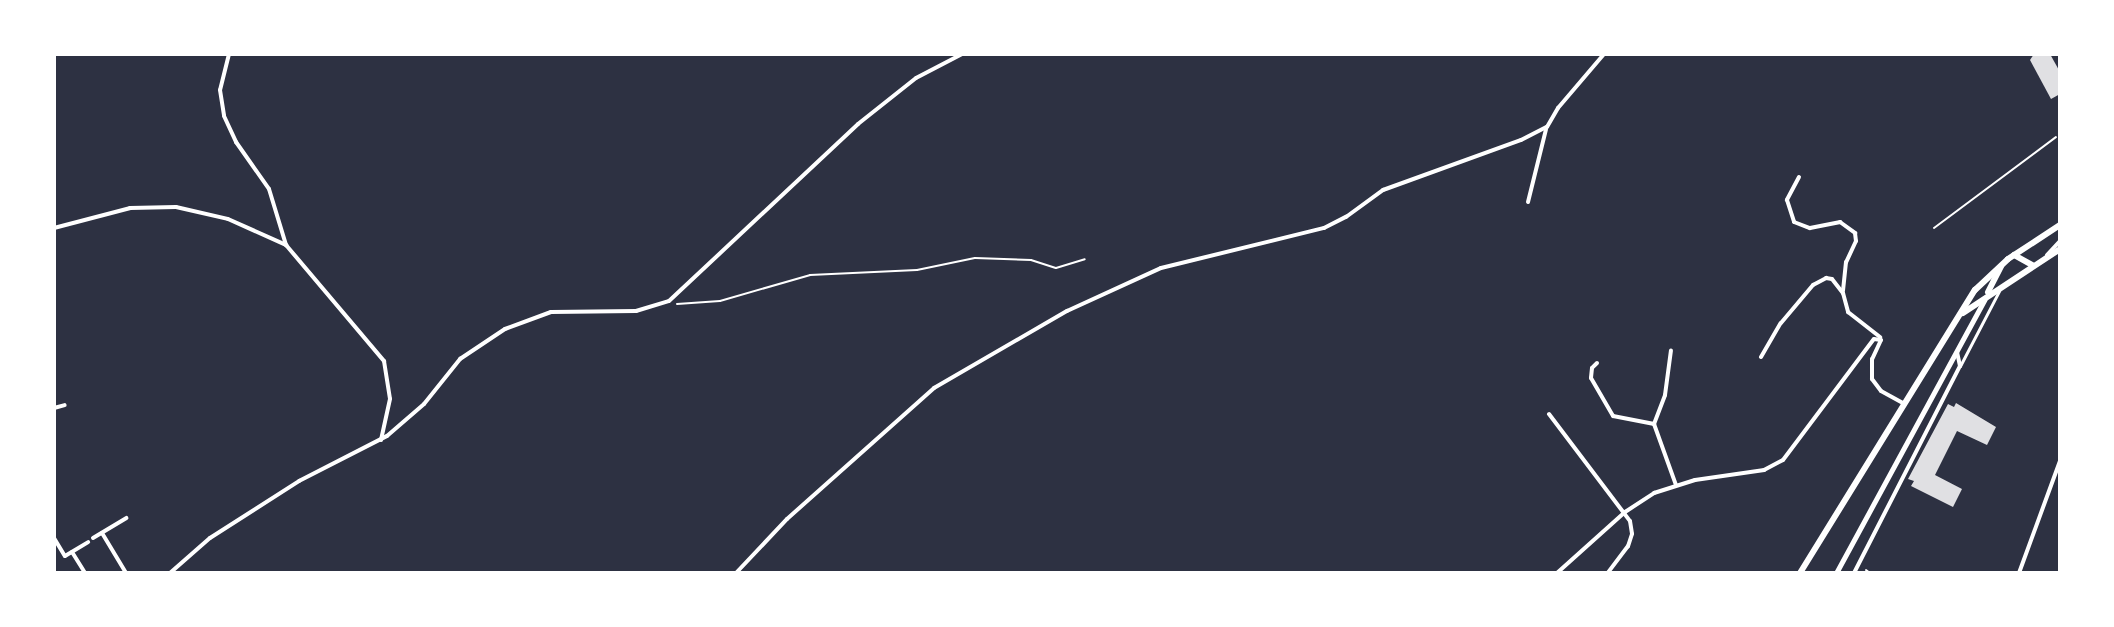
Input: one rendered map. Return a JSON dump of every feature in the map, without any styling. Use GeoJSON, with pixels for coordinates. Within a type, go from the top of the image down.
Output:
{"type":"FeatureCollection","features":[{"type":"Feature","properties":{"kind":"main road"},"geometry":{"type":"LineString","coordinates":[[1800,573],[1980,284],[2003,263],[2060,225]]}},
{"type":"Feature","properties":{"kind":"main road"},"geometry":{"type":"LineString","coordinates":[[1958,317],[1986,295],[2060,249]]}},
{"type":"Feature","properties":{"kind":"main road"},"geometry":{"type":"LineString","coordinates":[[2014,255],[2032,265]]}},
{"type":"Feature","properties":{"kind":"main road"},"geometry":{"type":"LineString","coordinates":[[1986,295],[2003,263]]}},
{"type":"Feature","properties":{"kind":"street"},"geometry":{"type":"LineString","coordinates":[[229,54],[220,90],[224,116],[236,142],[267,184],[286,245],[383,358],[390,399],[381,440]]}},
{"type":"Feature","properties":{"kind":"street"},"geometry":{"type":"LineString","coordinates":[[170,573],[210,538],[299,481],[381,440],[424,404],[464,356],[511,325],[551,312],[636,311],[663,304],[858,124],[916,78],[962,54]]}},
{"type":"Feature","properties":{"kind":"street"},"geometry":{"type":"LineString","coordinates":[[1528,202],[1547,127],[1558,108],[1604,54]]}},
{"type":"Feature","properties":{"kind":"street"},"geometry":{"type":"LineString","coordinates":[[736,573],[787,519],[934,388],[1067,311],[1175,263],[1324,228],[1346,217],[1383,190],[1496,151],[1547,127]]}},
{"type":"Feature","properties":{"kind":"street"},"geometry":{"type":"LineString","coordinates":[[1799,177],[1787,200],[1794,222],[1810,228],[1840,222],[1855,233],[1856,241],[1847,259],[1843,293],[1848,312],[1881,339]]}},
{"type":"Feature","properties":{"kind":"street"},"geometry":{"type":"LineString","coordinates":[[54,228],[130,208],[176,207],[228,219],[286,245]]}},
{"type":"Feature","properties":{"kind":"street"},"geometry":{"type":"LineString","coordinates":[[2046,257],[2060,241]]}},
{"type":"Feature","properties":{"kind":"street"},"geometry":{"type":"LineString","coordinates":[[1761,357],[1777,328],[1816,283],[1830,278],[1843,293]]}},
{"type":"Feature","properties":{"kind":"street"},"geometry":{"type":"LineString","coordinates":[[1854,573],[2002,285]]}},
{"type":"Feature","properties":{"kind":"street"},"geometry":{"type":"LineString","coordinates":[[1836,573],[1986,295]]}},
{"type":"Feature","properties":{"kind":"street"},"geometry":{"type":"LineString","coordinates":[[1881,339],[1872,359],[1872,379],[1881,391],[1902,406]]}},
{"type":"Feature","properties":{"kind":"street"},"geometry":{"type":"LineString","coordinates":[[1557,573],[1625,512],[1654,493],[1676,485],[1764,470],[1783,460],[1873,340],[1881,339]]}},
{"type":"Feature","properties":{"kind":"street"},"geometry":{"type":"LineString","coordinates":[[1671,350],[1665,395],[1654,424],[1676,485]]}},
{"type":"Feature","properties":{"kind":"street"},"geometry":{"type":"LineString","coordinates":[[1957,352],[1960,366]]}},
{"type":"Feature","properties":{"kind":"street"},"geometry":{"type":"LineString","coordinates":[[1597,363],[1592,368],[1591,378],[1613,416],[1654,424]]}},
{"type":"Feature","properties":{"kind":"street"},"geometry":{"type":"LineString","coordinates":[[54,408],[65,405]]}},
{"type":"Feature","properties":{"kind":"street"},"geometry":{"type":"LineString","coordinates":[[1549,414],[1625,512],[1632,534],[1625,552],[1608,573]]}},
{"type":"Feature","properties":{"kind":"street"},"geometry":{"type":"LineString","coordinates":[[2019,573],[2060,461]]}},
{"type":"Feature","properties":{"kind":"street"},"geometry":{"type":"LineString","coordinates":[[54,538],[65,556],[126,518]]}},
{"type":"Feature","properties":{"kind":"street"},"geometry":{"type":"LineString","coordinates":[[102,533],[126,573]]}},
{"type":"Feature","properties":{"kind":"street"},"geometry":{"type":"LineString","coordinates":[[72,552],[85,573]]}},
{"type":"Feature","properties":{"kind":"path"},"geometry":{"type":"LineString","coordinates":[[1934,228],[2056,137]]}},
{"type":"Feature","properties":{"kind":"path"},"geometry":{"type":"LineString","coordinates":[[663,304],[720,301],[810,275],[908,271],[975,258],[1023,259],[1056,268],[1085,259]]}},
{"type":"Feature","properties":{"kind":"building"},"geometry":{"type":"Polygon","coordinates":[[[2034,54],[2050,54],[2060,72],[2060,94],[2051,99],[2030,60],[2034,54]]]}},
{"type":"Feature","properties":{"kind":"building"},"geometry":{"type":"Polygon","coordinates":[[[1956,403],[1996,427],[1987,445],[1957,431],[1935,475],[1962,489],[1953,507],[1911,486],[1914,481],[1908,479],[1948,404],[1954,407],[1956,403]]]}}]}
